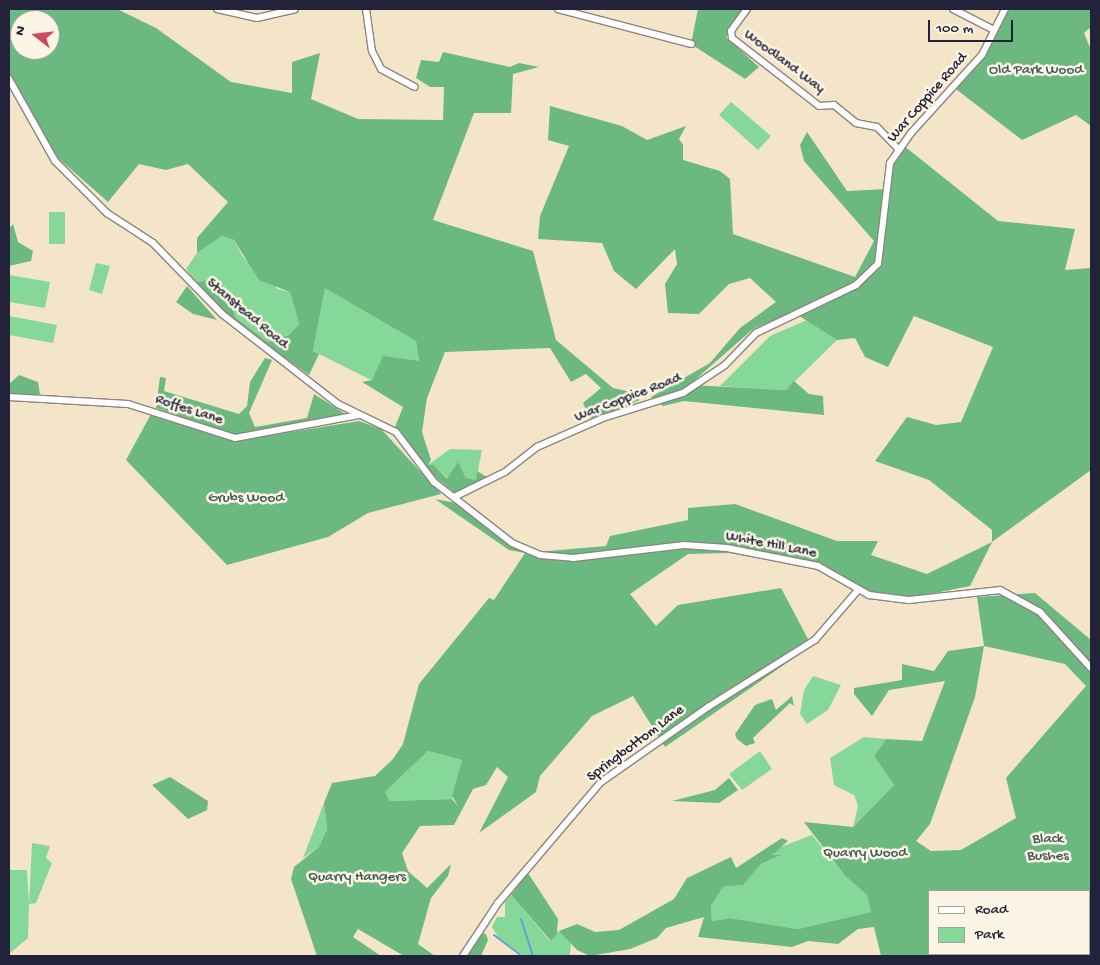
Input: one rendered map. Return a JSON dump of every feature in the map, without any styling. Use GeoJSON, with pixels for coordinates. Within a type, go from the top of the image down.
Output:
{"type":"FeatureCollection","features":[{"type":"Feature","properties":{"kind":"street"},"geometry":{"type":"LineString","coordinates":[[217,9],[257,18],[296,9]]}},
{"type":"Feature","properties":{"kind":"street"},"geometry":{"type":"LineString","coordinates":[[366,9],[372,51],[381,69],[415,88]]}},
{"type":"Feature","properties":{"kind":"street"},"geometry":{"type":"LineString","coordinates":[[558,9],[691,44]]}},
{"type":"Feature","properties":{"kind":"street","name":"Woodland Way"},"geometry":{"type":"LineString","coordinates":[[747,9],[731,31],[732,38],[819,106],[834,105],[856,123],[877,127],[899,150]]}},
{"type":"Feature","properties":{"kind":"street"},"geometry":{"type":"LineString","coordinates":[[954,9],[994,30]]}},
{"type":"Feature","properties":{"kind":"street","name":"War Coppice Road"},"geometry":{"type":"LineString","coordinates":[[454,497],[505,472],[537,447],[603,418],[683,393],[724,365],[756,333],[856,285],[878,264],[890,163],[899,150],[982,55],[1005,9]]}},
{"type":"Feature","properties":{"kind":"street","name":"Stanstead Road"},"geometry":{"type":"LineString","coordinates":[[9,79],[55,161],[107,213],[153,243],[222,314],[359,415],[396,432],[434,482],[454,497]]}},
{"type":"Feature","properties":{"kind":"street","name":"Roffes Lane"},"geometry":{"type":"LineString","coordinates":[[9,397],[128,404],[235,438],[359,415]]}},
{"type":"Feature","properties":{"kind":"street","name":"White Hill Lane"},"geometry":{"type":"LineString","coordinates":[[454,497],[512,543],[540,555],[573,558],[684,545],[727,548],[818,566],[858,590],[909,600],[1000,590],[1040,612],[1091,668]]}},
{"type":"Feature","properties":{"kind":"street","name":"Springbottom Lane"},"geometry":{"type":"LineString","coordinates":[[463,956],[498,903],[601,782],[708,707],[815,640],[858,590]]}},
{"type":"Feature","properties":{"kind":"green space"},"geometry":{"type":"Polygon","coordinates":[[[9,9],[117,9],[156,28],[231,82],[292,93],[292,62],[320,53],[311,99],[358,119],[443,120],[444,87],[430,87],[416,78],[421,60],[439,62],[443,52],[510,67],[519,63],[539,67],[513,74],[511,113],[474,113],[433,220],[533,251],[556,340],[613,388],[631,392],[640,400],[591,420],[583,403],[601,388],[586,374],[571,382],[550,348],[445,352],[427,398],[422,432],[431,460],[428,465],[434,465],[447,479],[458,462],[466,478],[476,480],[477,471],[487,477],[455,493],[434,476],[395,427],[403,407],[362,382],[372,380],[383,356],[419,361],[416,341],[325,288],[313,351],[319,354],[309,375],[229,318],[196,283],[208,280],[222,285],[236,318],[268,342],[289,335],[299,324],[290,292],[259,280],[234,240],[222,236],[197,253],[197,238],[228,202],[188,164],[166,170],[139,164],[108,202],[58,158],[9,74],[9,9]]]}},
{"type":"Feature","properties":{"kind":"green space"},"geometry":{"type":"Polygon","coordinates":[[[698,9],[744,9],[726,37],[759,67],[745,79],[691,44],[698,9]]]}},
{"type":"Feature","properties":{"kind":"green space","name":"Old Park Wood"},"geometry":{"type":"Polygon","coordinates":[[[1005,9],[1091,9],[1091,27],[1084,33],[1091,50],[1091,126],[1076,115],[1022,140],[952,86],[982,55],[1005,9]]]}},
{"type":"Feature","properties":{"kind":"green space"},"geometry":{"type":"Polygon","coordinates":[[[731,102],[771,136],[758,150],[719,115],[731,102]]]}},
{"type":"Feature","properties":{"kind":"green space"},"geometry":{"type":"Polygon","coordinates":[[[550,106],[622,126],[647,140],[686,126],[679,139],[683,145],[683,160],[720,171],[730,179],[733,234],[855,277],[874,241],[804,161],[800,145],[807,132],[847,191],[887,189],[890,163],[903,145],[998,221],[1075,229],[1065,270],[1091,268],[1091,470],[992,542],[992,530],[929,480],[875,461],[907,417],[936,425],[961,422],[993,347],[914,316],[888,367],[865,357],[855,338],[837,340],[793,312],[753,329],[689,385],[786,390],[794,381],[809,394],[823,396],[824,415],[684,401],[663,406],[651,397],[710,363],[740,328],[776,302],[750,278],[729,284],[699,314],[668,313],[665,284],[677,264],[675,249],[636,289],[614,271],[602,243],[538,239],[540,216],[569,146],[548,140],[550,106]]]}},
{"type":"Feature","properties":{"kind":"green space"},"geometry":{"type":"Polygon","coordinates":[[[49,212],[65,212],[65,244],[49,244],[49,212]]]}},
{"type":"Feature","properties":{"kind":"green space"},"geometry":{"type":"Polygon","coordinates":[[[13,224],[18,242],[33,251],[31,261],[9,266],[9,229],[13,224]]]}},
{"type":"Feature","properties":{"kind":"green space"},"geometry":{"type":"Polygon","coordinates":[[[222,236],[234,240],[243,257],[278,289],[290,292],[299,324],[289,335],[268,342],[236,318],[222,285],[196,283],[186,269],[197,253],[222,236]]]}},
{"type":"Feature","properties":{"kind":"green space"},"geometry":{"type":"Polygon","coordinates":[[[96,263],[110,266],[102,294],[89,290],[96,263]]]}},
{"type":"Feature","properties":{"kind":"green space"},"geometry":{"type":"Polygon","coordinates":[[[9,275],[50,282],[45,308],[9,302],[9,275]]]}},
{"type":"Feature","properties":{"kind":"green space"},"geometry":{"type":"Polygon","coordinates":[[[187,286],[217,320],[193,314],[176,302],[187,286]]]}},
{"type":"Feature","properties":{"kind":"green space"},"geometry":{"type":"Polygon","coordinates":[[[325,287],[416,341],[419,361],[371,380],[313,351],[325,287]]]}},
{"type":"Feature","properties":{"kind":"green space"},"geometry":{"type":"Polygon","coordinates":[[[9,316],[57,325],[53,343],[9,335],[9,316]]]}},
{"type":"Feature","properties":{"kind":"green space"},"geometry":{"type":"Polygon","coordinates":[[[807,320],[837,340],[786,390],[720,386],[770,336],[807,320]]]}},
{"type":"Feature","properties":{"kind":"green space"},"geometry":{"type":"Polygon","coordinates":[[[265,358],[272,360],[249,413],[255,427],[307,418],[314,394],[344,413],[342,418],[237,436],[156,408],[160,377],[166,378],[164,391],[239,414],[247,406],[250,382],[265,358]]]}},
{"type":"Feature","properties":{"kind":"green space"},"geometry":{"type":"Polygon","coordinates":[[[19,375],[38,382],[40,394],[9,394],[9,384],[19,375]]]}},
{"type":"Feature","properties":{"kind":"green space","name":"Grubs Wood"},"geometry":{"type":"Polygon","coordinates":[[[151,414],[235,441],[359,421],[381,429],[441,494],[368,513],[328,537],[227,565],[126,460],[151,414]]]}},
{"type":"Feature","properties":{"kind":"green space"},"geometry":{"type":"Polygon","coordinates":[[[450,449],[482,450],[476,480],[466,478],[458,463],[448,479],[434,465],[428,465],[450,449]]]}},
{"type":"Feature","properties":{"kind":"green space"},"geometry":{"type":"Polygon","coordinates":[[[435,499],[456,503],[525,553],[509,550],[435,499]]]}},
{"type":"Feature","properties":{"kind":"green space","name":"Quarry Hangers"},"geometry":{"type":"Polygon","coordinates":[[[735,504],[837,541],[878,541],[871,555],[927,574],[992,542],[970,586],[915,597],[871,592],[809,567],[729,553],[688,554],[630,594],[656,626],[678,605],[781,588],[808,639],[820,640],[665,747],[633,696],[592,716],[540,776],[536,792],[479,833],[508,777],[497,767],[486,785],[473,789],[454,825],[420,826],[402,853],[408,871],[427,888],[451,864],[448,876],[431,898],[418,944],[435,956],[404,956],[358,929],[353,937],[381,956],[317,956],[291,879],[294,867],[319,847],[327,829],[324,803],[332,783],[375,776],[393,759],[403,744],[419,684],[489,598],[494,600],[525,553],[606,546],[610,536],[688,520],[688,508],[735,504]],[[428,751],[385,792],[390,801],[452,799],[458,806],[452,796],[462,760],[428,751]]]}},
{"type":"Feature","properties":{"kind":"green space"},"geometry":{"type":"Polygon","coordinates":[[[1035,593],[1091,640],[1091,956],[1067,955],[1090,955],[1090,890],[928,890],[928,955],[1022,956],[881,956],[874,927],[858,929],[838,944],[808,941],[792,947],[698,937],[704,917],[666,928],[657,938],[630,949],[590,956],[577,950],[559,931],[577,924],[595,932],[619,930],[674,899],[687,878],[731,857],[736,868],[782,838],[788,841],[772,855],[781,855],[761,864],[743,885],[723,887],[711,906],[712,921],[730,918],[798,929],[871,912],[867,895],[845,876],[804,822],[853,827],[894,785],[874,756],[886,739],[922,741],[945,681],[889,690],[872,716],[854,694],[854,688],[902,680],[902,664],[934,671],[948,651],[984,646],[977,597],[1035,593]],[[984,646],[975,697],[930,824],[916,841],[931,851],[961,850],[1016,818],[1006,778],[1086,686],[1065,664],[984,646]]]}},
{"type":"Feature","properties":{"kind":"green space"},"geometry":{"type":"Polygon","coordinates":[[[813,676],[841,685],[828,710],[807,724],[800,714],[804,690],[813,676]]]}},
{"type":"Feature","properties":{"kind":"green space"},"geometry":{"type":"Polygon","coordinates":[[[792,696],[794,706],[790,703],[753,738],[755,743],[746,746],[737,739],[735,734],[755,705],[772,699],[776,710],[792,696]]]}},
{"type":"Feature","properties":{"kind":"green space"},"geometry":{"type":"Polygon","coordinates":[[[864,737],[886,739],[874,756],[894,785],[853,827],[858,806],[854,795],[834,785],[830,758],[864,737]]]}},
{"type":"Feature","properties":{"kind":"green space"},"geometry":{"type":"Polygon","coordinates":[[[428,751],[462,760],[452,799],[390,801],[385,792],[428,751]]]}},
{"type":"Feature","properties":{"kind":"green space"},"geometry":{"type":"Polygon","coordinates":[[[760,751],[772,769],[742,790],[729,774],[760,751]]]}},
{"type":"Feature","properties":{"kind":"green space"},"geometry":{"type":"Polygon","coordinates":[[[170,777],[208,801],[207,810],[188,819],[152,785],[170,777]]]}},
{"type":"Feature","properties":{"kind":"green space"},"geometry":{"type":"Polygon","coordinates":[[[729,778],[738,790],[719,803],[672,801],[715,790],[729,778]]]}},
{"type":"Feature","properties":{"kind":"green space"},"geometry":{"type":"Polygon","coordinates":[[[324,803],[327,829],[319,847],[303,858],[324,803]]]}},
{"type":"Feature","properties":{"kind":"green space"},"geometry":{"type":"Polygon","coordinates":[[[812,835],[845,876],[867,895],[871,912],[798,929],[730,918],[712,921],[711,906],[723,887],[743,885],[761,864],[779,856],[772,855],[778,848],[812,835]]]}},
{"type":"Feature","properties":{"kind":"green space"},"geometry":{"type":"Polygon","coordinates":[[[32,843],[50,846],[46,858],[52,863],[36,903],[29,904],[28,938],[9,954],[9,870],[27,870],[29,903],[32,843]]]}},
{"type":"Feature","properties":{"kind":"green space"},"geometry":{"type":"Polygon","coordinates":[[[528,873],[558,919],[557,934],[551,941],[511,895],[528,873]]]}},
{"type":"Feature","properties":{"kind":"green space"},"geometry":{"type":"Polygon","coordinates":[[[511,895],[550,941],[559,931],[571,941],[570,956],[524,956],[498,937],[492,927],[497,917],[505,917],[505,902],[511,895]]]}},
{"type":"Feature","properties":{"kind":"green space"},"geometry":{"type":"Polygon","coordinates":[[[475,931],[486,934],[488,940],[481,956],[460,956],[475,931]]]}},
{"type":"Feature","properties":{"kind":"waterway"},"geometry":{"type":"LineString","coordinates":[[521,919],[533,956]]}},
{"type":"Feature","properties":{"kind":"waterway"},"geometry":{"type":"LineString","coordinates":[[494,935],[522,956]]}},
{"type":"Feature","properties":{"kind":"park label","name":"Black Bushes"},"geometry":{"type":"Point","coordinates":[1048,848]}},
{"type":"Feature","properties":{"kind":"park label","name":"Quarry Wood"},"geometry":{"type":"Point","coordinates":[865,854]}}]}
